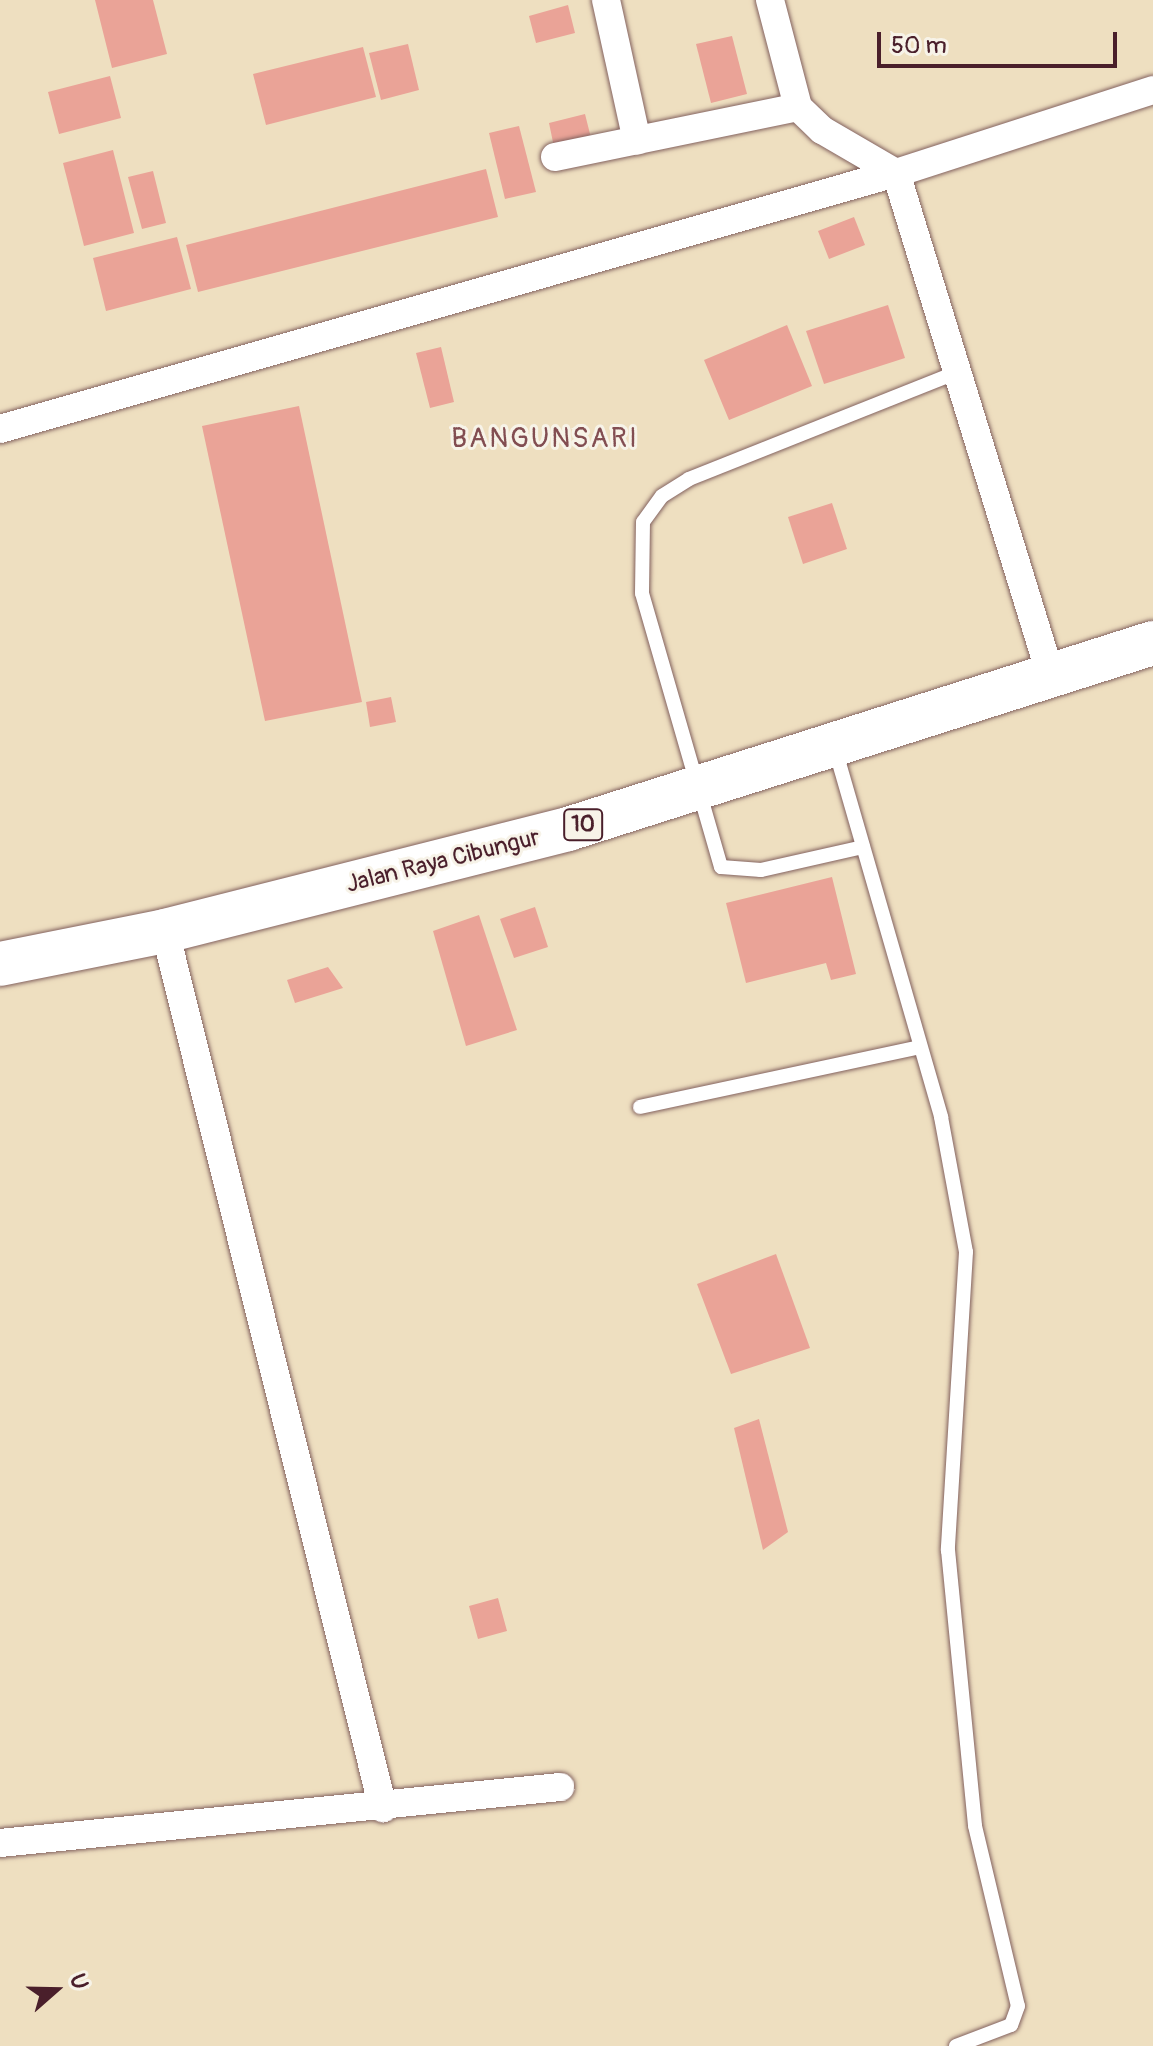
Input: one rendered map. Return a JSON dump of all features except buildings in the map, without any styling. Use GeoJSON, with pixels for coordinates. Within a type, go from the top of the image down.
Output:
{"type":"FeatureCollection","features":[{"type":"Feature","properties":{"kind":"highway","name":"Jalan Raya Cibungur"},"geometry":{"type":"LineString","coordinates":[[0,964],[165,931],[699,792],[1052,680],[1153,643]]}},
{"type":"Feature","properties":{"kind":"street"},"geometry":{"type":"LineString","coordinates":[[606,0],[637,141]]}},
{"type":"Feature","properties":{"kind":"street"},"geometry":{"type":"LineString","coordinates":[[770,0],[798,107],[822,130],[896,173],[962,370],[1052,680]]}},
{"type":"Feature","properties":{"kind":"street"},"geometry":{"type":"LineString","coordinates":[[0,429],[896,173],[1153,90]]}},
{"type":"Feature","properties":{"kind":"street"},"geometry":{"type":"LineString","coordinates":[[555,157],[798,107]]}},
{"type":"Feature","properties":{"kind":"street"},"geometry":{"type":"LineString","coordinates":[[165,931],[383,1808]]}},
{"type":"Feature","properties":{"kind":"street"},"geometry":{"type":"LineString","coordinates":[[0,1843],[383,1808],[560,1787]]}},
{"type":"Feature","properties":{"kind":"lane"},"geometry":{"type":"LineString","coordinates":[[863,847],[733,873],[715,854],[642,593],[643,522],[662,496],[689,479],[962,370]]}},
{"type":"Feature","properties":{"kind":"lane"},"geometry":{"type":"LineString","coordinates":[[835,749],[960,1196],[966,1252],[948,1550],[975,1826],[1017,1992],[1011,2025],[956,2046]]}},
{"type":"Feature","properties":{"kind":"lane"},"geometry":{"type":"LineString","coordinates":[[640,1107],[919,1047]]}},
{"type":"Feature","properties":{"kind":"district","name":"BANGUNSARI"},"geometry":{"type":"Point","coordinates":[545,439]}}]}
